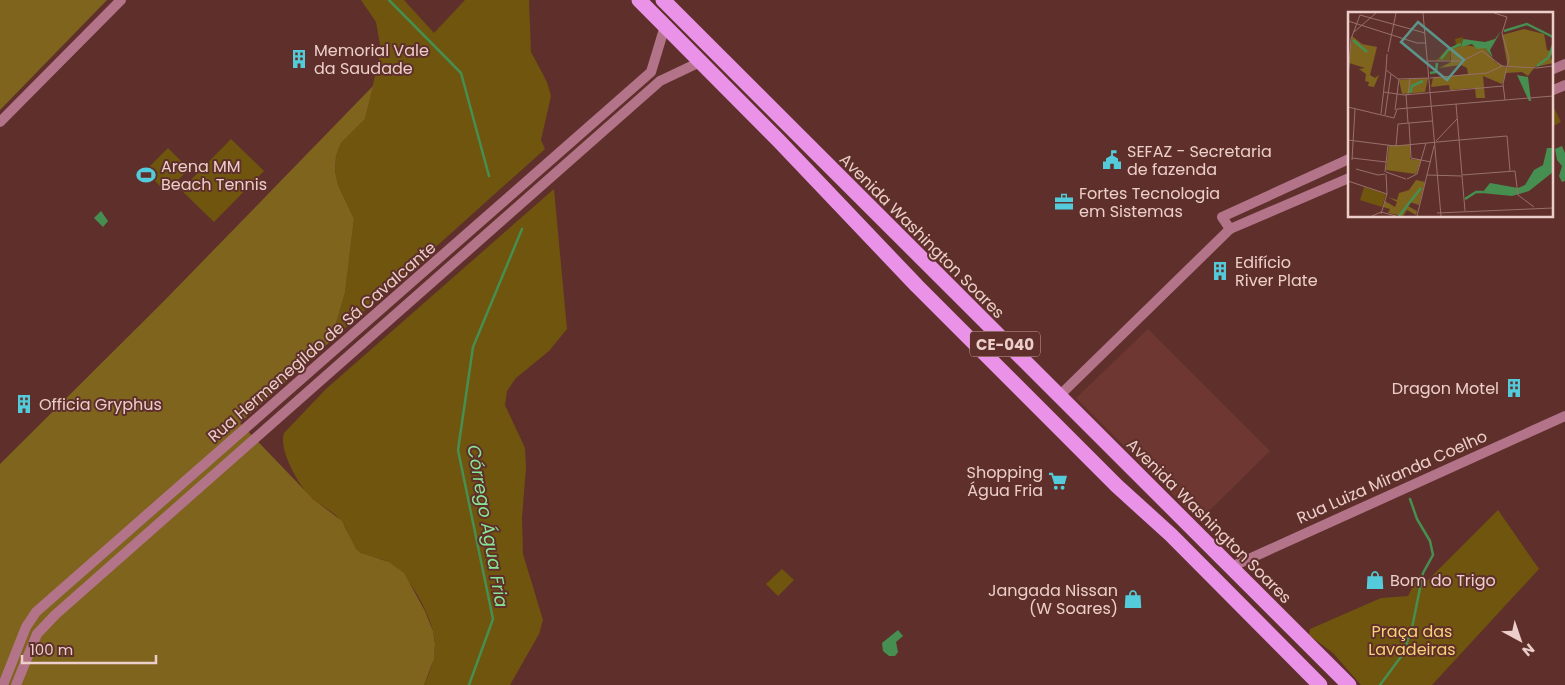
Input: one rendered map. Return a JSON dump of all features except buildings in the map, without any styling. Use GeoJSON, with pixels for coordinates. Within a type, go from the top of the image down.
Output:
{"type":"FeatureCollection","features":[{"type":"Feature","properties":{"kind":"highway","name":"CE-040"},"geometry":{"type":"LineString","coordinates":[[639,0],[818,181],[917,286],[1117,486],[1171,535],[1320,685]]}},
{"type":"Feature","properties":{"kind":"highway","name":"Avenida Washington Soares"},"geometry":{"type":"LineString","coordinates":[[663,0],[1058,397],[1349,685]]}},
{"type":"Feature","properties":{"kind":"street"},"geometry":{"type":"LineString","coordinates":[[0,122],[120,0]]}},
{"type":"Feature","properties":{"kind":"street"},"geometry":{"type":"LineString","coordinates":[[660,81],[651,72],[665,26]]}},
{"type":"Feature","properties":{"kind":"street","name":"Rua Hermenegildo de Sá Cavalcante"},"geometry":{"type":"LineString","coordinates":[[16,685],[36,634],[50,619],[660,81],[700,62]]}},
{"type":"Feature","properties":{"kind":"street"},"geometry":{"type":"LineString","coordinates":[[1552,70],[1565,64]]}},
{"type":"Feature","properties":{"kind":"street","name":"Rua Hermenegildo de Sá Cavalcante"},"geometry":{"type":"LineString","coordinates":[[3,685],[26,627],[36,612],[651,72]]}},
{"type":"Feature","properties":{"kind":"street"},"geometry":{"type":"LineString","coordinates":[[1552,91],[1565,85]]}},
{"type":"Feature","properties":{"kind":"street"},"geometry":{"type":"LineString","coordinates":[[1230,229],[1222,217],[1348,159]]}},
{"type":"Feature","properties":{"kind":"street"},"geometry":{"type":"LineString","coordinates":[[1058,397],[1230,229],[1348,178]]}},
{"type":"Feature","properties":{"kind":"street","name":"Rua Luiza Miranda Coelho"},"geometry":{"type":"LineString","coordinates":[[1231,567],[1565,416]]}},
{"type":"Feature","properties":{"kind":"shaded area"},"geometry":{"type":"Polygon","coordinates":[[[0,0],[107,0],[0,110],[0,0]]]}},
{"type":"Feature","properties":{"kind":"shaded area"},"geometry":{"type":"Polygon","coordinates":[[[373,86],[365,119],[341,143],[336,156],[335,171],[338,185],[354,219],[345,293],[333,333],[333,339],[240,423],[313,499],[342,521],[356,549],[361,553],[389,562],[404,573],[425,611],[433,631],[435,644],[434,659],[424,685],[0,685],[0,464],[165,300],[373,86]]]}},
{"type":"Feature","properties":{"kind":"shaded area"},"geometry":{"type":"Polygon","coordinates":[[[1562,146],[1565,153],[1565,181],[1562,182],[1559,176],[1562,166],[1557,160],[1555,149],[1562,146]]]}},
{"type":"Feature","properties":{"kind":"shaded area"},"geometry":{"type":"Polygon","coordinates":[[[101,211],[108,221],[103,227],[94,218],[101,211]]]}},
{"type":"Feature","properties":{"kind":"shaded area"},"geometry":{"type":"Polygon","coordinates":[[[1148,329],[1270,451],[1199,521],[1076,398],[1148,329]]]}},
{"type":"Feature","properties":{"kind":"shaded area"},"geometry":{"type":"Polygon","coordinates":[[[898,630],[903,636],[896,642],[898,652],[895,656],[889,656],[883,651],[882,643],[898,630]]]}},
{"type":"Feature","properties":{"kind":"green space"},"geometry":{"type":"Polygon","coordinates":[[[361,0],[404,0],[434,33],[465,0],[529,0],[531,52],[547,82],[551,96],[541,140],[545,149],[333,339],[333,333],[345,293],[354,219],[338,185],[335,171],[336,156],[341,143],[365,119],[381,50],[376,22],[361,0]]]}},
{"type":"Feature","properties":{"kind":"green space"},"geometry":{"type":"Polygon","coordinates":[[[1552,106],[1561,122],[1552,126],[1552,106]]]}},
{"type":"Feature","properties":{"kind":"green space"},"geometry":{"type":"Polygon","coordinates":[[[231,139],[264,171],[214,222],[181,190],[231,139]]]}},
{"type":"Feature","properties":{"kind":"green space"},"geometry":{"type":"Polygon","coordinates":[[[168,148],[189,169],[166,192],[145,171],[168,148]]]}},
{"type":"Feature","properties":{"kind":"green space"},"geometry":{"type":"Polygon","coordinates":[[[554,189],[567,329],[549,351],[516,378],[507,391],[505,405],[525,448],[526,468],[522,518],[523,554],[543,620],[539,634],[510,685],[424,685],[432,665],[435,645],[431,624],[420,600],[398,569],[386,561],[358,551],[344,524],[338,517],[306,492],[287,457],[283,440],[284,433],[326,389],[554,189]]]}},
{"type":"Feature","properties":{"kind":"green space","name":"Praça das Lavadeiras"},"geometry":{"type":"Polygon","coordinates":[[[1498,510],[1539,569],[1432,685],[1361,685],[1333,653],[1309,635],[1310,629],[1381,598],[1408,596],[1419,575],[1427,581],[1498,510]]]}},
{"type":"Feature","properties":{"kind":"green space"},"geometry":{"type":"Polygon","coordinates":[[[782,569],[794,580],[778,596],[766,584],[782,569]]]}},
{"type":"Feature","properties":{"kind":"waterway","name":"Córrego Água Fria"},"geometry":{"type":"LineString","coordinates":[[389,0],[461,73],[489,176]]}},
{"type":"Feature","properties":{"kind":"waterway","name":"Córrego Água Fria"},"geometry":{"type":"LineString","coordinates":[[469,685],[493,619],[458,450],[473,347],[522,229]]}},
{"type":"Feature","properties":{"kind":"waterway"},"geometry":{"type":"LineString","coordinates":[[1380,685],[1403,654],[1412,628],[1423,573],[1433,555],[1430,541],[1417,519],[1410,499]]}},
{"type":"Feature","properties":{"kind":"place","name":"Memorial Vale da Saudade"},"geometry":{"type":"Point","coordinates":[299,59]}},
{"type":"Feature","properties":{"kind":"place","name":"SEFAZ - Secretaria de fazenda"},"geometry":{"type":"Point","coordinates":[1112,160]}},
{"type":"Feature","properties":{"kind":"place","name":"Arena MM Beach Tennis"},"geometry":{"type":"Point","coordinates":[146,175]}},
{"type":"Feature","properties":{"kind":"place","name":"Fortes Tecnologia em Sistemas"},"geometry":{"type":"Point","coordinates":[1064,202]}},
{"type":"Feature","properties":{"kind":"place","name":"Edifício River Plate"},"geometry":{"type":"Point","coordinates":[1220,271]}},
{"type":"Feature","properties":{"kind":"place","name":"Dragon Motel"},"geometry":{"type":"Point","coordinates":[1514,388]}},
{"type":"Feature","properties":{"kind":"place","name":"Officia Gryphus"},"geometry":{"type":"Point","coordinates":[24,404]}},
{"type":"Feature","properties":{"kind":"place","name":"Shopping Água Fria"},"geometry":{"type":"Point","coordinates":[1058,481]}},
{"type":"Feature","properties":{"kind":"place","name":"Bom do Trigo"},"geometry":{"type":"Point","coordinates":[1375,580]}},
{"type":"Feature","properties":{"kind":"place","name":"Jangada Nissan (W Soares)"},"geometry":{"type":"Point","coordinates":[1133,599]}}]}
